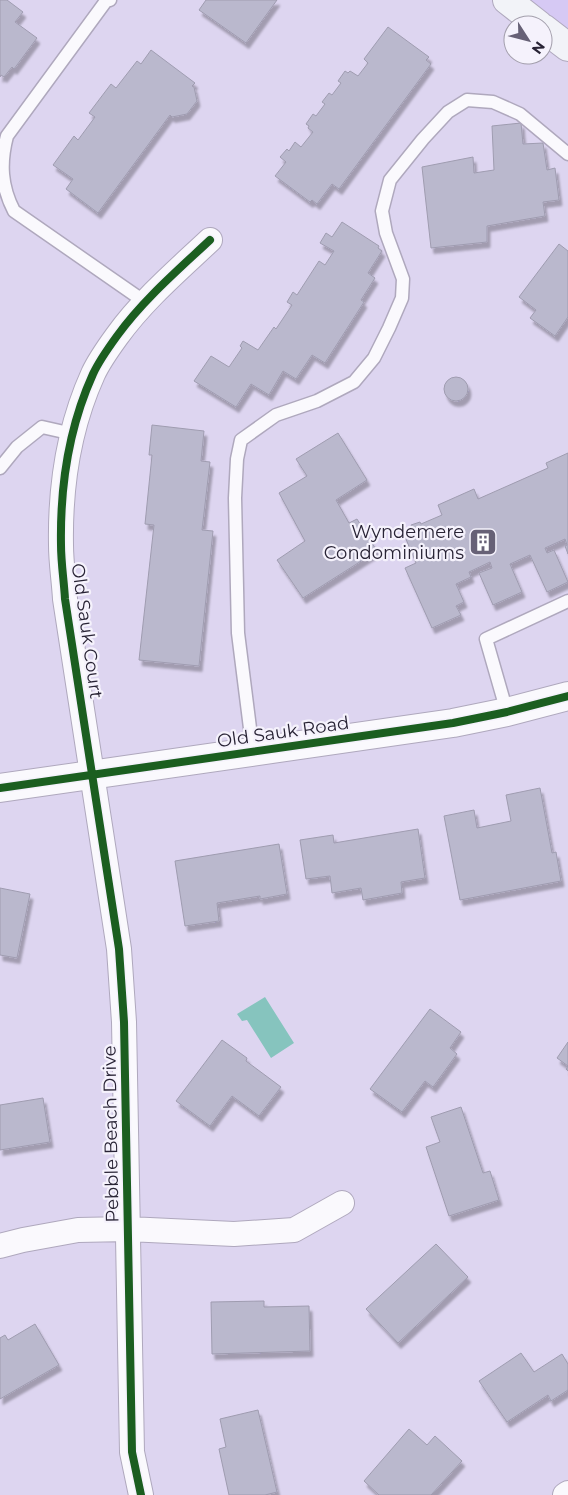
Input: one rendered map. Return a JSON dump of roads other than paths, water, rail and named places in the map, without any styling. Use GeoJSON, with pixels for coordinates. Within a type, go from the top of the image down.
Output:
{"type":"FeatureCollection","features":[{"type":"Feature","properties":{"kind":"main road"},"geometry":{"type":"LineString","coordinates":[[507,0],[526,15]]}},
{"type":"Feature","properties":{"kind":"main road"},"geometry":{"type":"LineString","coordinates":[[553,36],[568,47]]}},
{"type":"Feature","properties":{"kind":"street","name":"Old Sauk Court"},"geometry":{"type":"LineString","coordinates":[[92,774],[65,599],[61,546],[62,507],[68,457],[73,434],[93,373],[118,335],[146,302],[210,240]]}},
{"type":"Feature","properties":{"kind":"street","name":"Old Sauk Road"},"geometry":{"type":"LineString","coordinates":[[0,788],[453,723],[507,712],[568,696]]}},
{"type":"Feature","properties":{"kind":"street","name":"Pebble Beach Drive"},"geometry":{"type":"LineString","coordinates":[[92,774],[119,949],[124,1022],[132,1452],[140,1495]]}},
{"type":"Feature","properties":{"kind":"street"},"geometry":{"type":"LineString","coordinates":[[0,1246],[78,1230],[128,1229],[234,1234],[294,1230],[342,1203]]}},
{"type":"Feature","properties":{"kind":"lane"},"geometry":{"type":"LineString","coordinates":[[110,0],[106,1],[7,136],[2,151],[1,175],[6,196],[14,211],[146,302]]}},
{"type":"Feature","properties":{"kind":"lane"},"geometry":{"type":"LineString","coordinates":[[253,752],[238,632],[235,498],[237,459],[241,440],[276,415],[317,401],[354,382],[374,358],[402,298],[403,279],[386,232],[382,211],[390,180],[448,112],[467,100],[493,102],[520,114],[568,154]]}},
{"type":"Feature","properties":{"kind":"lane"},"geometry":{"type":"LineString","coordinates":[[0,468],[17,447],[42,427],[73,434]]}},
{"type":"Feature","properties":{"kind":"lane"},"geometry":{"type":"LineString","coordinates":[[507,712],[486,639],[568,601]]}},
{"type":"Feature","properties":{"kind":"place","name":"Wyndemere Condominiums"},"geometry":{"type":"Point","coordinates":[483,542]}}]}
